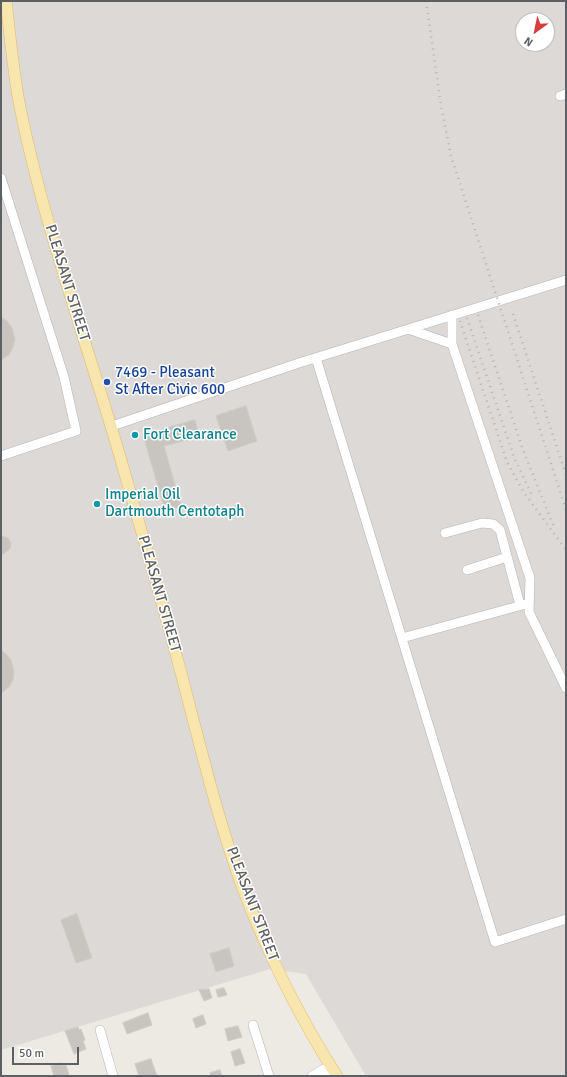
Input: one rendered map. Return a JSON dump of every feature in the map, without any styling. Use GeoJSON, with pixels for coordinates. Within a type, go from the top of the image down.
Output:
{"type":"FeatureCollection","features":[{"type":"Feature","properties":{"kind":"main road","name":"PLEASANT STREET"},"geometry":{"type":"LineString","coordinates":[[6,1],[19,101],[36,174],[62,269],[112,426],[175,650],[206,770],[243,887],[276,968],[334,1075]]}},
{"type":"Feature","properties":{"kind":"street"},"geometry":{"type":"LineString","coordinates":[[1,178],[64,377],[76,430],[1,456]]}},
{"type":"Feature","properties":{"kind":"street"},"geometry":{"type":"LineString","coordinates":[[112,426],[316,358],[566,280]]}},
{"type":"Feature","properties":{"kind":"street"},"geometry":{"type":"LineString","coordinates":[[452,315],[452,344],[530,578],[525,604]]}},
{"type":"Feature","properties":{"kind":"street"},"geometry":{"type":"LineString","coordinates":[[408,329],[452,344]]}},
{"type":"Feature","properties":{"kind":"street"},"geometry":{"type":"LineString","coordinates":[[316,358],[495,942],[566,919]]}},
{"type":"Feature","properties":{"kind":"street"},"geometry":{"type":"LineString","coordinates":[[445,533],[482,523],[493,524],[500,530],[507,557],[525,604],[566,688]]}},
{"type":"Feature","properties":{"kind":"street"},"geometry":{"type":"LineString","coordinates":[[467,570],[507,557]]}},
{"type":"Feature","properties":{"kind":"street"},"geometry":{"type":"LineString","coordinates":[[402,638],[525,604]]}},
{"type":"Feature","properties":{"kind":"street"},"geometry":{"type":"LineString","coordinates":[[253,1025],[269,1076]]}},
{"type":"Feature","properties":{"kind":"street"},"geometry":{"type":"LineString","coordinates":[[100,1030],[114,1076]]}},
{"type":"Feature","properties":{"kind":"street"},"geometry":{"type":"LineString","coordinates":[[312,1076],[324,1069],[334,1075]]}},
{"type":"Feature","properties":{"kind":"shaded area"},"geometry":{"type":"Polygon","coordinates":[[[1,1],[566,1],[566,1076],[366,1076],[306,974],[270,969],[1,1050],[1,1]]]}},
{"type":"Feature","properties":{"kind":"building"},"geometry":{"type":"Polygon","coordinates":[[[1,317],[7,321],[12,328],[15,339],[9,355],[1,360],[1,317]]]}},
{"type":"Feature","properties":{"kind":"building"},"geometry":{"type":"Polygon","coordinates":[[[246,406],[257,441],[228,451],[216,416],[246,406]]]}},
{"type":"Feature","properties":{"kind":"building"},"geometry":{"type":"Polygon","coordinates":[[[195,420],[199,437],[164,446],[181,506],[165,510],[143,435],[195,420]]]}},
{"type":"Feature","properties":{"kind":"building"},"geometry":{"type":"Polygon","coordinates":[[[1,536],[8,538],[11,543],[10,549],[3,554],[1,554],[1,536]]]}},
{"type":"Feature","properties":{"kind":"building"},"geometry":{"type":"Polygon","coordinates":[[[1,650],[11,660],[14,671],[13,680],[9,687],[1,693],[1,650]]]}},
{"type":"Feature","properties":{"kind":"building"},"geometry":{"type":"Polygon","coordinates":[[[77,914],[92,958],[76,963],[61,920],[77,914]]]}},
{"type":"Feature","properties":{"kind":"building"},"geometry":{"type":"Polygon","coordinates":[[[229,948],[234,966],[216,972],[210,954],[229,948]]]}},
{"type":"Feature","properties":{"kind":"building"},"geometry":{"type":"Polygon","coordinates":[[[224,988],[227,995],[218,997],[216,990],[224,988]]]}},
{"type":"Feature","properties":{"kind":"building"},"geometry":{"type":"Polygon","coordinates":[[[209,989],[212,998],[204,1001],[199,990],[209,989]]]}},
{"type":"Feature","properties":{"kind":"building"},"geometry":{"type":"Polygon","coordinates":[[[148,1013],[152,1025],[127,1034],[123,1023],[148,1013]]]}},
{"type":"Feature","properties":{"kind":"building"},"geometry":{"type":"Polygon","coordinates":[[[203,1015],[206,1024],[196,1028],[193,1019],[203,1015]]]}},
{"type":"Feature","properties":{"kind":"building"},"geometry":{"type":"Polygon","coordinates":[[[238,1026],[242,1037],[228,1041],[225,1029],[238,1026]]]}},
{"type":"Feature","properties":{"kind":"building"},"geometry":{"type":"Polygon","coordinates":[[[78,1027],[79,1030],[81,1029],[85,1040],[83,1041],[86,1049],[74,1054],[65,1031],[78,1027]]]}},
{"type":"Feature","properties":{"kind":"building"},"geometry":{"type":"Polygon","coordinates":[[[240,1049],[245,1063],[235,1066],[231,1052],[240,1049]]]}},
{"type":"Feature","properties":{"kind":"building"},"geometry":{"type":"Polygon","coordinates":[[[151,1059],[157,1076],[139,1076],[135,1064],[151,1059]]]}},
{"type":"Feature","properties":{"kind":"building"},"geometry":{"type":"Polygon","coordinates":[[[61,1063],[62,1066],[66,1065],[69,1075],[54,1076],[51,1066],[61,1063]]]}},
{"type":"Feature","properties":{"kind":"building"},"geometry":{"type":"Polygon","coordinates":[[[220,1070],[222,1076],[211,1076],[210,1073],[220,1070]]]}},
{"type":"Feature","properties":{"kind":"railway"},"geometry":{"type":"LineString","coordinates":[[426,1],[441,105],[451,156],[566,510]]}},
{"type":"Feature","properties":{"kind":"railway"},"geometry":{"type":"LineString","coordinates":[[513,314],[566,475]]}},
{"type":"Feature","properties":{"kind":"railway"},"geometry":{"type":"LineString","coordinates":[[478,315],[523,450],[554,527]]}},
{"type":"Feature","properties":{"kind":"railway"},"geometry":{"type":"LineString","coordinates":[[467,318],[514,457],[533,498]]}},
{"type":"Feature","properties":{"kind":"railway"},"geometry":{"type":"LineString","coordinates":[[460,321],[507,462],[523,491],[566,550]]}},
{"type":"Feature","properties":{"kind":"place","name":"7469 - Pleasant St After Civic 600"},"geometry":{"type":"Point","coordinates":[107,382]}},
{"type":"Feature","properties":{"kind":"place","name":"Fort Clearance"},"geometry":{"type":"Point","coordinates":[135,435]}},
{"type":"Feature","properties":{"kind":"place","name":"Imperial Oil Dartmouth Centotaph"},"geometry":{"type":"Point","coordinates":[97,504]}}]}
